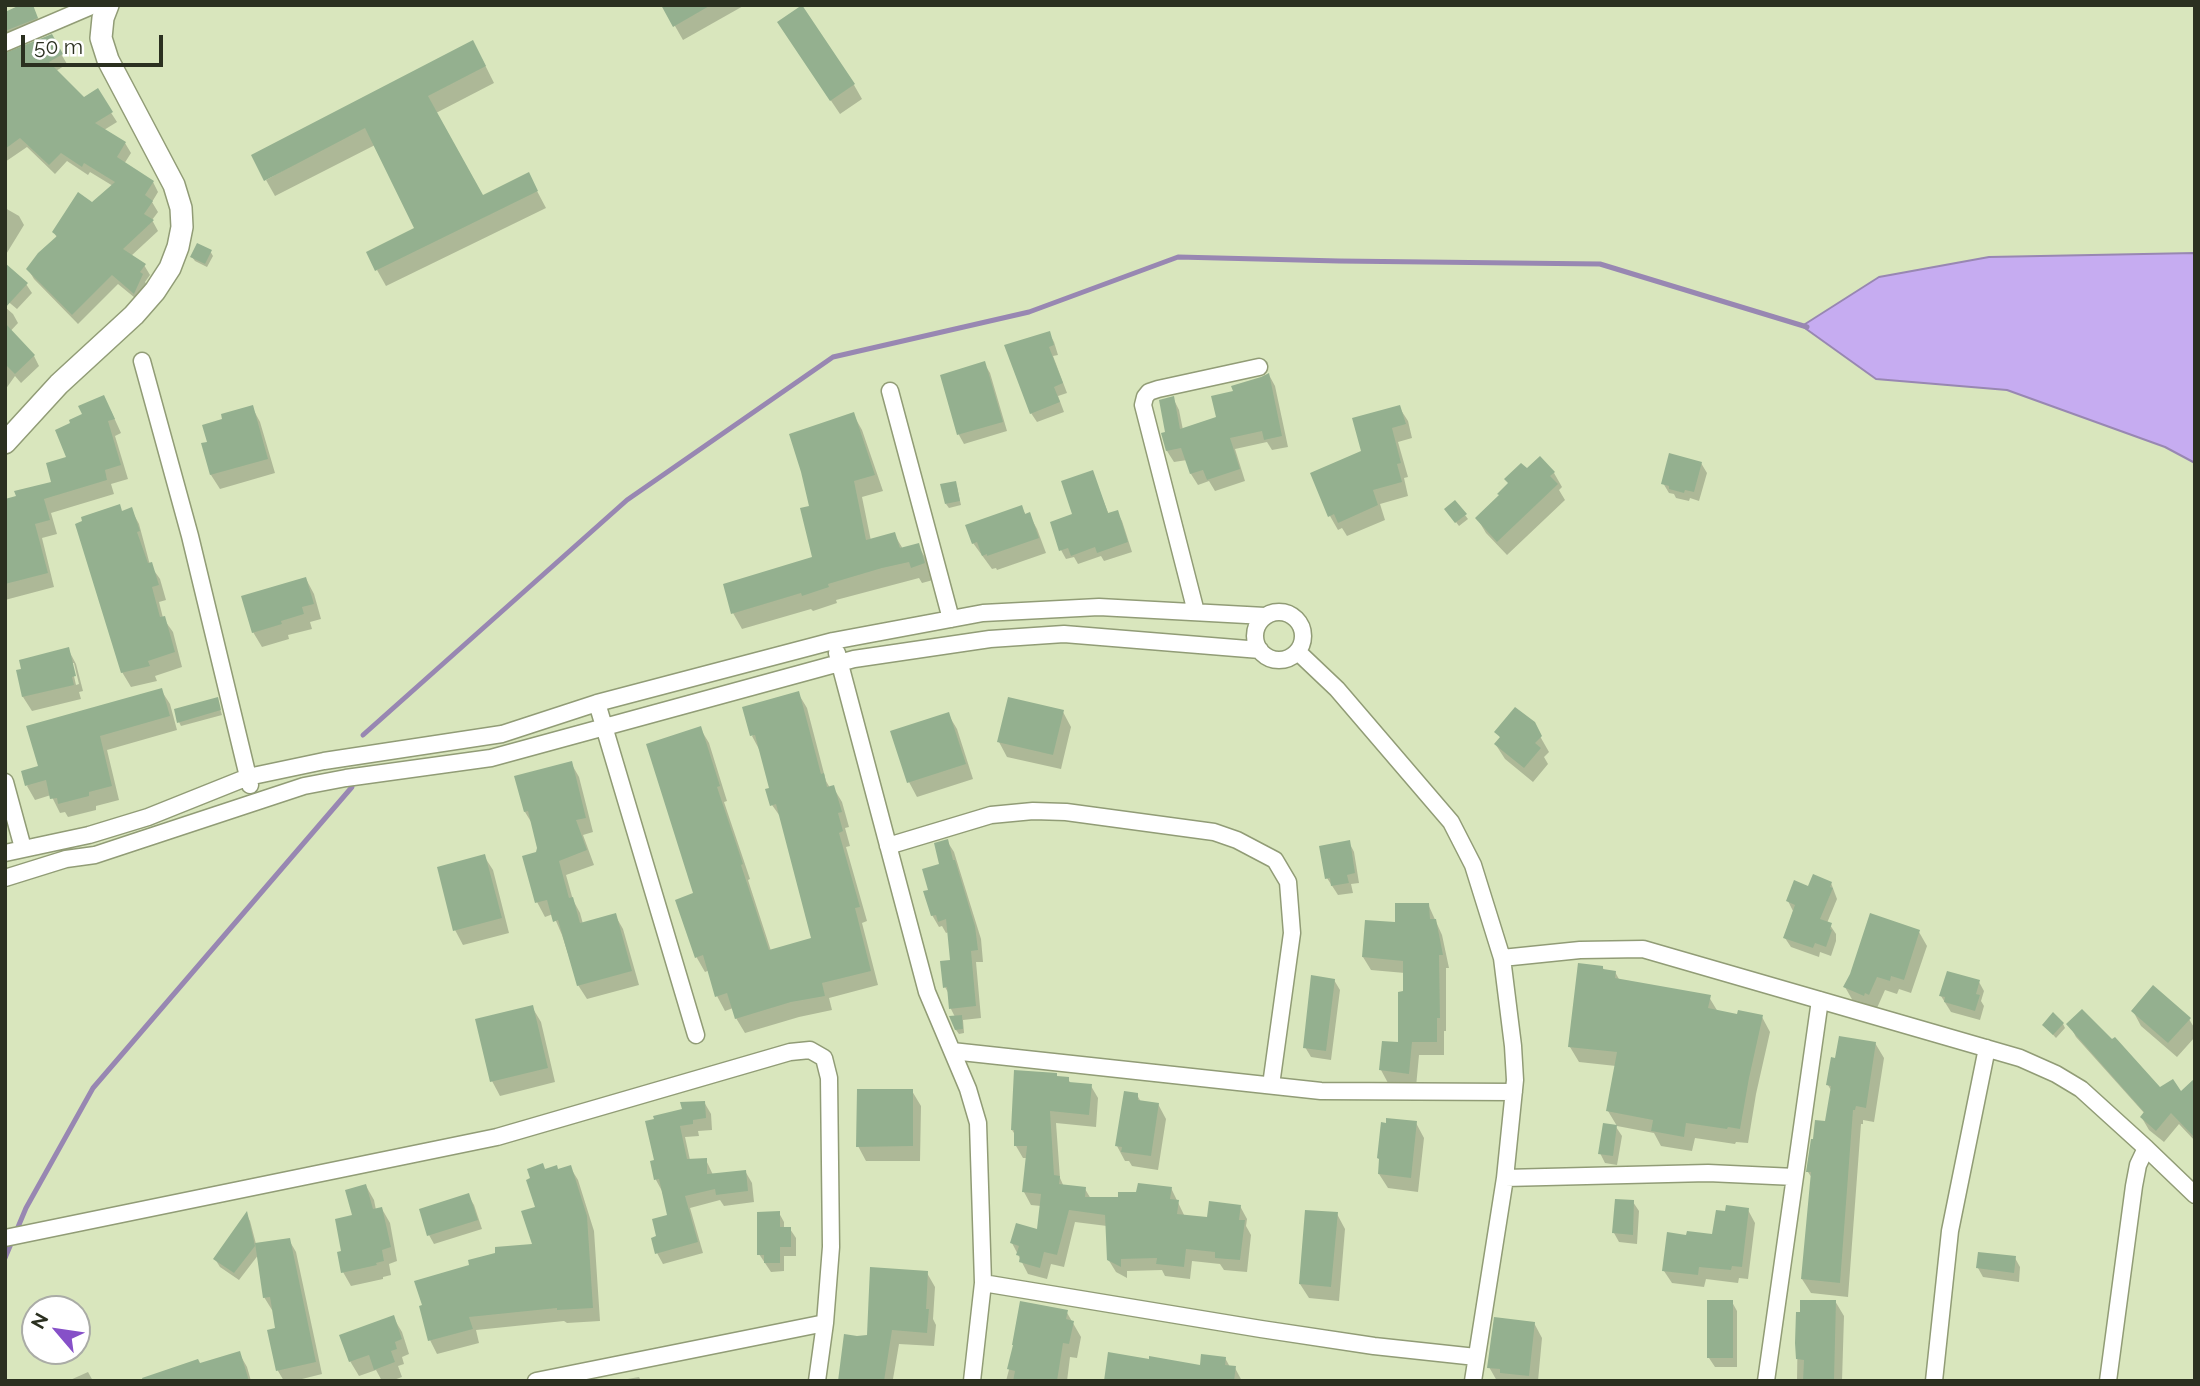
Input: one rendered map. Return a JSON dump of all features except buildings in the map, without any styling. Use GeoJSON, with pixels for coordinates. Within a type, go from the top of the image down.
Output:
{"type":"FeatureCollection","features":[{"type":"Feature","properties":{"kind":"street"},"geometry":{"type":"LineString","coordinates":[[5,43],[94,5]]}},
{"type":"Feature","properties":{"kind":"street"},"geometry":{"type":"LineString","coordinates":[[5,443],[59,384],[134,316],[170,268],[178,247],[182,227],[181,208],[174,185],[108,60],[101,38],[103,18],[108,5]]}},
{"type":"Feature","properties":{"kind":"street"},"geometry":{"type":"LineString","coordinates":[[142,361],[190,536],[254,802]]}},
{"type":"Feature","properties":{"kind":"street"},"geometry":{"type":"LineString","coordinates":[[1196,612],[1143,405],[1145,397],[1149,392],[1158,389],[1259,367]]}},
{"type":"Feature","properties":{"kind":"street"},"geometry":{"type":"LineString","coordinates":[[890,391],[951,619]]}},
{"type":"Feature","properties":{"kind":"street"},"geometry":{"type":"LineString","coordinates":[[5,853],[89,835],[248,777],[324,761],[502,734],[597,703],[833,640],[983,613],[1099,607],[1265,616],[1278,611],[1292,614],[1301,624],[1304,634],[1303,643],[1297,652],[1286,659],[1273,660],[1259,650],[1064,634],[990,639],[854,659],[491,758],[304,786],[95,855],[66,859],[5,878]]}},
{"type":"Feature","properties":{"kind":"street"},"geometry":{"type":"LineString","coordinates":[[1259,650],[1255,640],[1256,626],[1265,616]]}},
{"type":"Feature","properties":{"kind":"street"},"geometry":{"type":"LineString","coordinates":[[833,640],[927,992],[968,1089],[978,1123],[983,1283],[972,1381]]}},
{"type":"Feature","properties":{"kind":"street"},"geometry":{"type":"LineString","coordinates":[[1297,652],[1337,689],[1451,822],[1473,865],[1502,958],[1513,1046],[1514,1092],[1505,1178],[1472,1381]]}},
{"type":"Feature","properties":{"kind":"street"},"geometry":{"type":"LineString","coordinates":[[597,703],[696,1035]]}},
{"type":"Feature","properties":{"kind":"street"},"geometry":{"type":"LineString","coordinates":[[5,782],[23,848]]}},
{"type":"Feature","properties":{"kind":"street"},"geometry":{"type":"LineString","coordinates":[[888,846],[991,815],[1033,811],[1066,812],[1214,832],[1237,840],[1275,860],[1288,882],[1292,933],[1271,1085]]}},
{"type":"Feature","properties":{"kind":"street"},"geometry":{"type":"LineString","coordinates":[[1502,958],[1580,950],[1643,949],[2032,1063],[2081,1089],[2195,1195]]}},
{"type":"Feature","properties":{"kind":"street"},"geometry":{"type":"LineString","coordinates":[[1766,1381],[1820,1000]]}},
{"type":"Feature","properties":{"kind":"street"},"geometry":{"type":"LineString","coordinates":[[1934,1381],[1950,1231],[1987,1048]]}},
{"type":"Feature","properties":{"kind":"street"},"geometry":{"type":"LineString","coordinates":[[5,1238],[497,1136],[790,1052],[810,1050],[824,1058],[829,1078],[831,1247],[817,1381]]}},
{"type":"Feature","properties":{"kind":"street"},"geometry":{"type":"LineString","coordinates":[[952,1051],[1321,1091],[1514,1092]]}},
{"type":"Feature","properties":{"kind":"street"},"geometry":{"type":"LineString","coordinates":[[2108,1381],[2134,1186],[2138,1165],[2146,1147]]}},
{"type":"Feature","properties":{"kind":"street"},"geometry":{"type":"LineString","coordinates":[[1505,1178],[1708,1172],[1795,1177]]}},
{"type":"Feature","properties":{"kind":"street"},"geometry":{"type":"LineString","coordinates":[[983,1283],[1273,1331],[1476,1357]]}},
{"type":"Feature","properties":{"kind":"street"},"geometry":{"type":"LineString","coordinates":[[536,1381],[825,1323]]}},
{"type":"Feature","properties":{"kind":"shaded area"},"geometry":{"type":"Polygon","coordinates":[[[2195,253],[2195,463],[2165,447],[2007,390],[1876,379],[1802,326],[1879,277],[1989,257],[2195,253]]]}},
{"type":"Feature","properties":{"kind":"waterway"},"geometry":{"type":"LineString","coordinates":[[363,735],[627,500],[833,357],[1029,312],[1178,257],[1600,264],[1807,327]]}},
{"type":"Feature","properties":{"kind":"waterway"},"geometry":{"type":"LineString","coordinates":[[5,1258],[26,1208],[93,1088],[352,787]]}}]}
